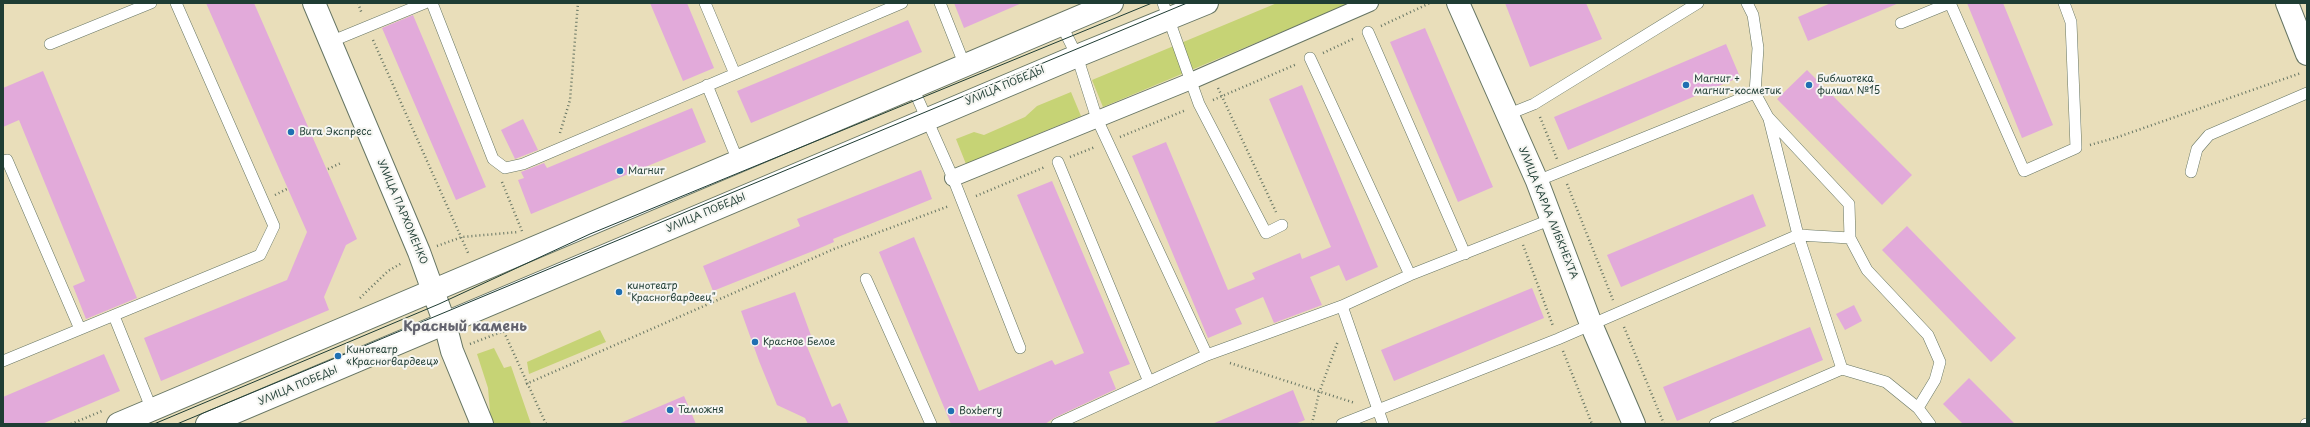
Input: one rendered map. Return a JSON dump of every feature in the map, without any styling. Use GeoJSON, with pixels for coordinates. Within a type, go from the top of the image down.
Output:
{"type":"FeatureCollection","features":[{"type":"Feature","properties":{"kind":"main road","name":"УЛИЦА ПАРХОМЕНКО"},"geometry":{"type":"LineString","coordinates":[[314,3],[434,290],[452,350],[482,424]]}},
{"type":"Feature","properties":{"kind":"main road"},"geometry":{"type":"LineString","coordinates":[[118,424],[434,290],[475,271],[1112,3]]}},
{"type":"Feature","properties":{"kind":"main road","name":"УЛИЦА ПОБЕДЫ"},"geometry":{"type":"LineString","coordinates":[[207,424],[1076,56],[1166,10],[1206,3]]}},
{"type":"Feature","properties":{"kind":"main road","name":"УЛИЦА КАРЛА ЛИБКНЕХТА"},"geometry":{"type":"LineString","coordinates":[[1458,3],[1509,114],[1552,219],[1591,324],[1634,424]]}},
{"type":"Feature","properties":{"kind":"main road"},"geometry":{"type":"LineString","coordinates":[[2288,3],[2307,54]]}},
{"type":"Feature","properties":{"kind":"street"},"geometry":{"type":"LineString","coordinates":[[953,178],[1191,81],[1302,34],[1370,3]]}},
{"type":"Feature","properties":{"kind":"lane"},"geometry":{"type":"LineString","coordinates":[[50,44],[151,3]]}},
{"type":"Feature","properties":{"kind":"lane"},"geometry":{"type":"LineString","coordinates":[[3,361],[260,255],[274,226],[176,3]]}},
{"type":"Feature","properties":{"kind":"lane"},"geometry":{"type":"LineString","coordinates":[[330,42],[368,28],[425,3]]}},
{"type":"Feature","properties":{"kind":"lane"},"geometry":{"type":"LineString","coordinates":[[432,3],[493,159],[505,168],[523,164],[555,149],[899,4]]}},
{"type":"Feature","properties":{"kind":"lane"},"geometry":{"type":"LineString","coordinates":[[705,3],[735,74]]}},
{"type":"Feature","properties":{"kind":"lane"},"geometry":{"type":"LineString","coordinates":[[940,3],[964,66]]}},
{"type":"Feature","properties":{"kind":"lane"},"geometry":{"type":"LineString","coordinates":[[1509,114],[1534,104],[1698,3]]}},
{"type":"Feature","properties":{"kind":"lane"},"geometry":{"type":"LineString","coordinates":[[1747,3],[1753,15],[1758,48],[1755,93],[1768,116],[1849,204],[1850,238],[1868,270],[1928,335],[1940,362],[1935,380],[1918,408]]}},
{"type":"Feature","properties":{"kind":"lane"},"geometry":{"type":"LineString","coordinates":[[1901,23],[1950,3],[2024,170],[2076,148],[2071,22],[2064,3]]}},
{"type":"Feature","properties":{"kind":"lane"},"geometry":{"type":"LineString","coordinates":[[1166,10],[1199,104],[1266,233],[1282,225]]}},
{"type":"Feature","properties":{"kind":"lane"},"geometry":{"type":"LineString","coordinates":[[1061,24],[1076,56],[1097,119],[1207,355]]}},
{"type":"Feature","properties":{"kind":"lane"},"geometry":{"type":"LineString","coordinates":[[1368,32],[1465,254]]}},
{"type":"Feature","properties":{"kind":"lane"},"geometry":{"type":"LineString","coordinates":[[1310,58],[1410,275]]}},
{"type":"Feature","properties":{"kind":"lane"},"geometry":{"type":"LineString","coordinates":[[707,85],[738,161]]}},
{"type":"Feature","properties":{"kind":"lane"},"geometry":{"type":"LineString","coordinates":[[913,88],[953,178],[1020,348]]}},
{"type":"Feature","properties":{"kind":"lane"},"geometry":{"type":"LineString","coordinates":[[1537,181],[1561,170],[1755,93]]}},
{"type":"Feature","properties":{"kind":"lane"},"geometry":{"type":"LineString","coordinates":[[2191,172],[2196,149],[2209,135],[2307,93]]}},
{"type":"Feature","properties":{"kind":"lane"},"geometry":{"type":"LineString","coordinates":[[1768,116],[1798,235],[1842,369]]}},
{"type":"Feature","properties":{"kind":"lane"},"geometry":{"type":"LineString","coordinates":[[3,161],[7,160],[80,329]]}},
{"type":"Feature","properties":{"kind":"lane"},"geometry":{"type":"LineString","coordinates":[[1058,162],[1149,382]]}},
{"type":"Feature","properties":{"kind":"lane"},"geometry":{"type":"LineString","coordinates":[[1057,424],[1207,355],[1342,306],[1410,275],[1465,254],[1518,231],[1552,219]]}},
{"type":"Feature","properties":{"kind":"lane"},"geometry":{"type":"LineString","coordinates":[[1342,424],[1558,339],[1798,235],[1850,238]]}},
{"type":"Feature","properties":{"kind":"lane"},"geometry":{"type":"LineString","coordinates":[[866,279],[931,424]]}},
{"type":"Feature","properties":{"kind":"lane"},"geometry":{"type":"LineString","coordinates":[[1342,306],[1376,410],[1383,424]]}},
{"type":"Feature","properties":{"kind":"lane"},"geometry":{"type":"LineString","coordinates":[[114,316],[152,410]]}},
{"type":"Feature","properties":{"kind":"lane"},"geometry":{"type":"LineString","coordinates":[[1715,424],[1842,369],[1886,382],[1918,408],[1930,424]]}},
{"type":"Feature","properties":{"kind":"path"},"geometry":{"type":"LineString","coordinates":[[358,3],[462,237],[475,271]]}},
{"type":"Feature","properties":{"kind":"path"},"geometry":{"type":"LineString","coordinates":[[555,149],[570,100],[578,3]]}},
{"type":"Feature","properties":{"kind":"path"},"geometry":{"type":"LineString","coordinates":[[1368,32],[1430,3]]}},
{"type":"Feature","properties":{"kind":"path"},"geometry":{"type":"LineString","coordinates":[[2076,148],[2118,137],[2307,71]]}},
{"type":"Feature","properties":{"kind":"path"},"geometry":{"type":"LineString","coordinates":[[1210,72],[1282,225]]}},
{"type":"Feature","properties":{"kind":"path"},"geometry":{"type":"LineString","coordinates":[[1534,104],[1664,424]]}},
{"type":"Feature","properties":{"kind":"path"},"geometry":{"type":"LineString","coordinates":[[493,159],[523,232]]}},
{"type":"Feature","properties":{"kind":"path"},"geometry":{"type":"LineString","coordinates":[[328,169],[341,163]]}},
{"type":"Feature","properties":{"kind":"path"},"geometry":{"type":"LineString","coordinates":[[526,384],[834,249]]}},
{"type":"Feature","properties":{"kind":"path"},"geometry":{"type":"LineString","coordinates":[[489,305],[504,331],[526,384],[546,424]]}},
{"type":"Feature","properties":{"kind":"path"},"geometry":{"type":"LineString","coordinates":[[1312,424],[1319,392],[1346,320]]}},
{"type":"Feature","properties":{"kind":"path"},"geometry":{"type":"LineString","coordinates":[[1207,355],[1376,410]]}},
{"type":"Feature","properties":{"kind":"green space"},"geometry":{"type":"Polygon","coordinates":[[[1277,3],[1351,3],[1103,107],[1092,80],[1277,3]]]}},
{"type":"Feature","properties":{"kind":"green space"},"geometry":{"type":"Polygon","coordinates":[[[1071,92],[1081,116],[966,164],[956,139],[974,132],[984,135],[1025,117],[1037,106],[1071,92]]]}},
{"type":"Feature","properties":{"kind":"green space"},"geometry":{"type":"Polygon","coordinates":[[[600,330],[606,342],[529,374],[527,362],[600,330]]]}},
{"type":"Feature","properties":{"kind":"green space"},"geometry":{"type":"Polygon","coordinates":[[[494,348],[504,368],[511,366],[531,424],[491,424],[488,388],[477,354],[494,348]]]}},
{"type":"Feature","properties":{"kind":"building"},"geometry":{"type":"Polygon","coordinates":[[[206,3],[254,3],[357,239],[346,245],[324,297],[329,310],[161,381],[144,338],[287,280],[307,232],[206,3]]]}},
{"type":"Feature","properties":{"kind":"building"},"geometry":{"type":"Polygon","coordinates":[[[650,3],[687,3],[714,68],[683,81],[650,3]]]}},
{"type":"Feature","properties":{"kind":"building"},"geometry":{"type":"Polygon","coordinates":[[[954,3],[1022,3],[964,28],[954,3]]]}},
{"type":"Feature","properties":{"kind":"building"},"geometry":{"type":"Polygon","coordinates":[[[1505,3],[1586,3],[1602,39],[1530,67],[1505,3]]]}},
{"type":"Feature","properties":{"kind":"building"},"geometry":{"type":"Polygon","coordinates":[[[1831,3],[1899,3],[1808,41],[1798,17],[1831,3]]]}},
{"type":"Feature","properties":{"kind":"building"},"geometry":{"type":"Polygon","coordinates":[[[1967,3],[2003,3],[2053,125],[2022,138],[1967,3]]]}},
{"type":"Feature","properties":{"kind":"building"},"geometry":{"type":"Polygon","coordinates":[[[413,15],[486,187],[456,200],[382,28],[413,15]]]}},
{"type":"Feature","properties":{"kind":"building"},"geometry":{"type":"Polygon","coordinates":[[[908,20],[922,52],[751,123],[737,91],[908,20]]]}},
{"type":"Feature","properties":{"kind":"building"},"geometry":{"type":"Polygon","coordinates":[[[1425,28],[1493,187],[1458,202],[1390,42],[1425,28]]]}},
{"type":"Feature","properties":{"kind":"building"},"geometry":{"type":"Polygon","coordinates":[[[1726,44],[1740,77],[1568,150],[1554,117],[1726,44]]]}},
{"type":"Feature","properties":{"kind":"building"},"geometry":{"type":"Polygon","coordinates":[[[1807,70],[1912,175],[1882,205],[1777,99],[1807,70]]]}},
{"type":"Feature","properties":{"kind":"building"},"geometry":{"type":"Polygon","coordinates":[[[43,71],[137,298],[86,319],[73,286],[85,281],[19,120],[3,127],[3,88],[43,71]]]}},
{"type":"Feature","properties":{"kind":"building"},"geometry":{"type":"Polygon","coordinates":[[[1302,85],[1378,267],[1346,281],[1339,265],[1310,277],[1322,305],[1274,323],[1263,297],[1235,309],[1242,324],[1208,338],[1132,156],[1166,142],[1228,290],[1255,279],[1252,273],[1300,253],[1302,259],[1331,247],[1269,99],[1302,85]]]}},
{"type":"Feature","properties":{"kind":"building"},"geometry":{"type":"Polygon","coordinates":[[[692,108],[706,142],[531,214],[518,180],[524,178],[521,172],[544,163],[547,168],[692,108]]]}},
{"type":"Feature","properties":{"kind":"building"},"geometry":{"type":"Polygon","coordinates":[[[523,119],[538,150],[515,159],[501,130],[523,119]]]}},
{"type":"Feature","properties":{"kind":"building"},"geometry":{"type":"Polygon","coordinates":[[[921,170],[932,199],[833,239],[834,242],[813,251],[713,291],[703,266],[800,226],[797,219],[921,170]]]}},
{"type":"Feature","properties":{"kind":"building"},"geometry":{"type":"Polygon","coordinates":[[[1052,181],[1130,364],[1109,372],[1116,389],[1054,418],[1045,424],[951,424],[879,252],[914,237],[979,391],[1052,360],[1055,365],[1084,353],[1017,195],[1052,181]]]}},
{"type":"Feature","properties":{"kind":"building"},"geometry":{"type":"Polygon","coordinates":[[[1753,194],[1766,226],[1621,287],[1607,255],[1753,194]]]}},
{"type":"Feature","properties":{"kind":"building"},"geometry":{"type":"Polygon","coordinates":[[[1907,226],[2016,338],[1991,362],[1882,250],[1907,226]]]}},
{"type":"Feature","properties":{"kind":"building"},"geometry":{"type":"Polygon","coordinates":[[[1532,288],[1544,318],[1394,381],[1381,350],[1532,288]]]}},
{"type":"Feature","properties":{"kind":"building"},"geometry":{"type":"Polygon","coordinates":[[[795,292],[813,341],[806,344],[832,407],[840,403],[849,424],[808,424],[805,418],[777,405],[759,361],[741,311],[795,292]]]}},
{"type":"Feature","properties":{"kind":"building"},"geometry":{"type":"Polygon","coordinates":[[[1854,305],[1862,321],[1845,330],[1836,314],[1854,305]]]}},
{"type":"Feature","properties":{"kind":"building"},"geometry":{"type":"Polygon","coordinates":[[[1810,327],[1823,360],[1677,421],[1663,387],[1810,327]]]}},
{"type":"Feature","properties":{"kind":"building"},"geometry":{"type":"Polygon","coordinates":[[[104,354],[120,391],[42,424],[3,424],[3,397],[104,354]]]}},
{"type":"Feature","properties":{"kind":"building"},"geometry":{"type":"Polygon","coordinates":[[[1969,378],[2015,424],[1963,424],[1943,404],[1969,378]]]}},
{"type":"Feature","properties":{"kind":"building"},"geometry":{"type":"Polygon","coordinates":[[[1293,390],[1305,420],[1295,424],[1212,424],[1293,390]]]}},
{"type":"Feature","properties":{"kind":"building","name":"Таможня"},"geometry":{"type":"Polygon","coordinates":[[[684,396],[696,424],[618,424],[684,396]]]}},
{"type":"Feature","properties":{"kind":"tram line"},"geometry":{"type":"LineString","coordinates":[[154,424],[439,304],[590,234],[1152,3]]}},
{"type":"Feature","properties":{"kind":"tram line"},"geometry":{"type":"LineString","coordinates":[[177,424],[1187,3]]}},
{"type":"Feature","properties":{"kind":"place","name":"Магнит + магнит-косметик"},"geometry":{"type":"Point","coordinates":[1686,85]}},
{"type":"Feature","properties":{"kind":"place","name":"Библиотека филиал №15"},"geometry":{"type":"Point","coordinates":[1809,85]}},
{"type":"Feature","properties":{"kind":"place","name":"Вита Экспресс"},"geometry":{"type":"Point","coordinates":[291,132]}},
{"type":"Feature","properties":{"kind":"place","name":"Магнит"},"geometry":{"type":"Point","coordinates":[620,171]}},
{"type":"Feature","properties":{"kind":"place","name":"кинотеатр \"Красногвардеец\""},"geometry":{"type":"Point","coordinates":[619,292]}},
{"type":"Feature","properties":{"kind":"place","name":"Красное Белое"},"geometry":{"type":"Point","coordinates":[755,342]}},
{"type":"Feature","properties":{"kind":"place","name":"Кинотеатр «Красногвардеец»"},"geometry":{"type":"Point","coordinates":[338,356]}},
{"type":"Feature","properties":{"kind":"place","name":"Таможня"},"geometry":{"type":"Point","coordinates":[670,410]}},
{"type":"Feature","properties":{"kind":"place","name":"Boxberry"},"geometry":{"type":"Point","coordinates":[951,411]}},
{"type":"Feature","properties":{"kind":"district","name":"Красный камень"},"geometry":{"type":"Point","coordinates":[465,327]}}]}
